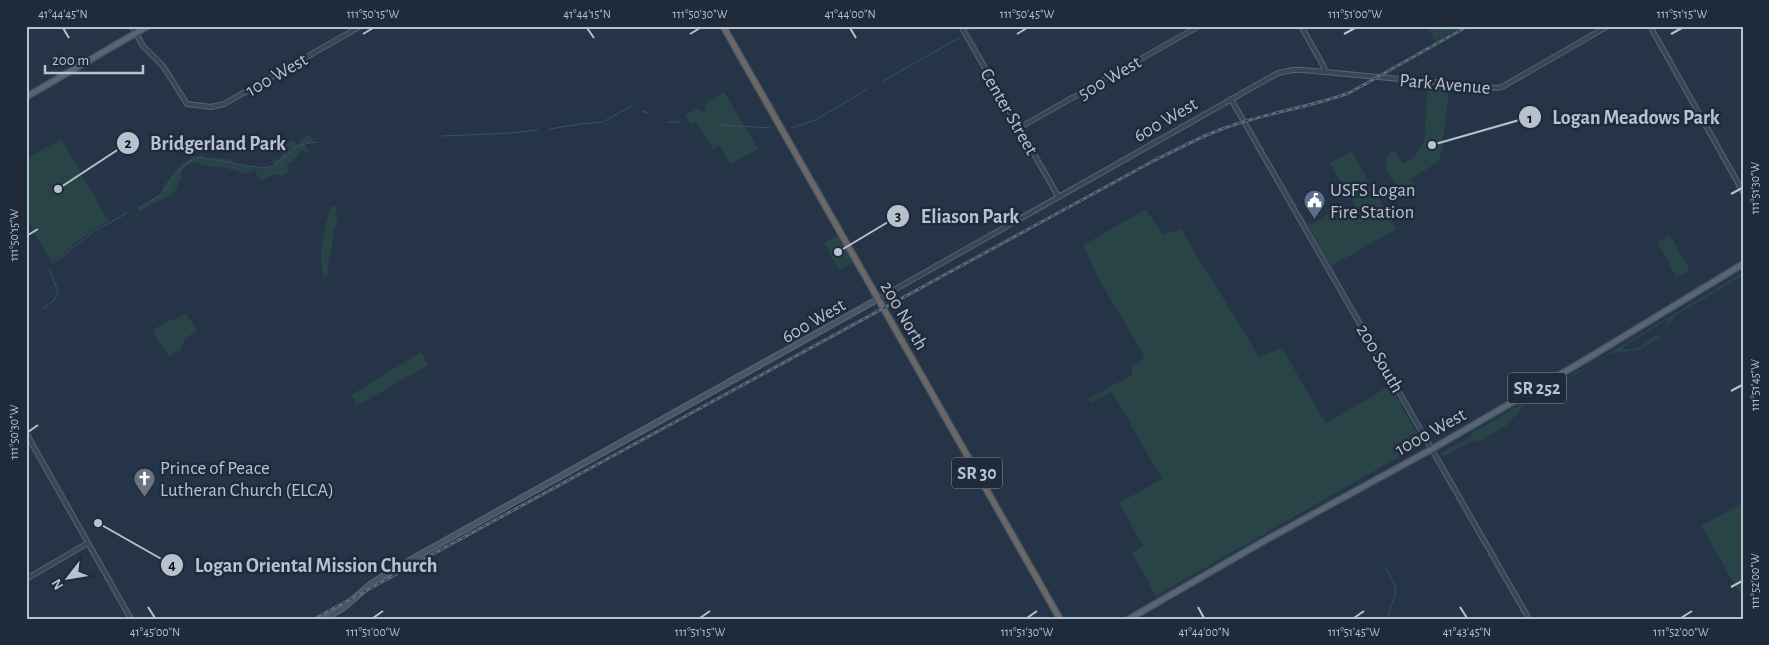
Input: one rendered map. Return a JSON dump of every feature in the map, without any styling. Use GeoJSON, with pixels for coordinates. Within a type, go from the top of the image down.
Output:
{"type":"FeatureCollection","features":[{"type":"Feature","properties":{"kind":"highway","name":"200 North"},"geometry":{"type":"LineString","coordinates":[[723,26],[1060,619]]}},
{"type":"Feature","properties":{"kind":"main road"},"geometry":{"type":"LineString","coordinates":[[26,96],[148,26]]}},
{"type":"Feature","properties":{"kind":"main road","name":"1000 West"},"geometry":{"type":"LineString","coordinates":[[1129,619],[1271,537],[1432,449],[1585,360],[1743,264]]}},
{"type":"Feature","properties":{"kind":"main road","name":"600 West"},"geometry":{"type":"LineString","coordinates":[[324,619],[348,604],[371,584],[396,568],[878,299]]}},
{"type":"Feature","properties":{"kind":"street"},"geometry":{"type":"LineString","coordinates":[[132,26],[136,33]]}},
{"type":"Feature","properties":{"kind":"street","name":"100 West"},"geometry":{"type":"LineString","coordinates":[[136,33],[148,52],[163,66],[187,104],[211,107],[224,104],[361,26]]}},
{"type":"Feature","properties":{"kind":"street","name":"Center Street"},"geometry":{"type":"LineString","coordinates":[[961,26],[1058,196]]}},
{"type":"Feature","properties":{"kind":"street","name":"500 West"},"geometry":{"type":"LineString","coordinates":[[1019,128],[1199,26]]}},
{"type":"Feature","properties":{"kind":"street"},"geometry":{"type":"LineString","coordinates":[[1301,26],[1325,72]]}},
{"type":"Feature","properties":{"kind":"street","name":"Park Avenue"},"geometry":{"type":"LineString","coordinates":[[1325,72],[1497,88],[1502,87],[1608,26]]}},
{"type":"Feature","properties":{"kind":"street"},"geometry":{"type":"LineString","coordinates":[[1650,26],[1743,192]]}},
{"type":"Feature","properties":{"kind":"street","name":"600 West"},"geometry":{"type":"LineString","coordinates":[[878,299],[1058,196],[1284,71],[1325,72]]}},
{"type":"Feature","properties":{"kind":"street","name":"200 South"},"geometry":{"type":"LineString","coordinates":[[1231,99],[1530,619]]}},
{"type":"Feature","properties":{"kind":"street"},"geometry":{"type":"LineString","coordinates":[[26,433],[131,619]]}},
{"type":"Feature","properties":{"kind":"street"},"geometry":{"type":"LineString","coordinates":[[26,579],[88,543]]}},
{"type":"Feature","properties":{"kind":"green space"},"geometry":{"type":"Polygon","coordinates":[[[1427,26],[1462,26],[1435,42],[1427,26]]]}},
{"type":"Feature","properties":{"kind":"green space"},"geometry":{"type":"Polygon","coordinates":[[[1428,86],[1449,88],[1442,150],[1438,162],[1411,179],[1419,194],[1410,196],[1399,190],[1387,171],[1386,161],[1388,155],[1394,150],[1403,164],[1415,156],[1424,141],[1428,86]]]}},
{"type":"Feature","properties":{"kind":"green space"},"geometry":{"type":"Polygon","coordinates":[[[724,92],[758,149],[731,164],[719,146],[713,149],[696,122],[690,124],[685,115],[699,108],[702,112],[706,110],[704,105],[724,92]]]}},
{"type":"Feature","properties":{"kind":"green space"},"geometry":{"type":"Polygon","coordinates":[[[308,135],[313,138],[312,141],[304,144],[309,150],[307,152],[300,151],[293,162],[287,163],[288,172],[280,176],[275,174],[261,180],[255,170],[245,174],[226,168],[211,167],[193,162],[184,168],[181,173],[181,179],[177,183],[178,187],[173,194],[138,212],[140,206],[161,194],[173,174],[193,156],[202,156],[206,160],[210,157],[231,160],[236,165],[264,169],[273,164],[273,160],[278,160],[282,155],[280,150],[283,146],[294,140],[298,144],[300,140],[308,135]]]}},
{"type":"Feature","properties":{"kind":"green space"},"geometry":{"type":"Polygon","coordinates":[[[61,139],[109,221],[91,231],[52,263],[26,219],[26,159],[61,139]]]}},
{"type":"Feature","properties":{"kind":"green space"},"geometry":{"type":"Polygon","coordinates":[[[1351,151],[1397,229],[1331,266],[1308,226],[1333,211],[1340,221],[1358,211],[1330,163],[1351,151]]]}},
{"type":"Feature","properties":{"kind":"green space"},"geometry":{"type":"Polygon","coordinates":[[[331,207],[337,207],[335,213],[338,221],[333,235],[328,273],[327,276],[324,276],[321,260],[324,231],[331,207]]]}},
{"type":"Feature","properties":{"kind":"green space"},"geometry":{"type":"Polygon","coordinates":[[[1146,209],[1163,235],[1181,229],[1259,357],[1282,348],[1326,423],[1390,386],[1423,443],[1156,596],[1132,553],[1143,546],[1119,503],[1162,479],[1112,392],[1090,403],[1088,399],[1132,375],[1132,366],[1145,358],[1099,279],[1083,245],[1146,209]]]}},
{"type":"Feature","properties":{"kind":"green space"},"geometry":{"type":"Polygon","coordinates":[[[837,235],[853,262],[839,270],[824,243],[837,235]]]}},
{"type":"Feature","properties":{"kind":"green space"},"geometry":{"type":"Polygon","coordinates":[[[1670,235],[1690,270],[1677,278],[1657,242],[1670,235]]]}},
{"type":"Feature","properties":{"kind":"green space"},"geometry":{"type":"Polygon","coordinates":[[[1743,272],[1743,276],[1678,314],[1661,337],[1640,350],[1608,355],[1525,404],[1507,425],[1479,442],[1474,440],[1443,457],[1441,453],[1470,437],[1471,433],[1601,358],[1743,272]],[[1667,320],[1623,347],[1623,349],[1640,347],[1652,337],[1662,335],[1669,322],[1667,320]]]}},
{"type":"Feature","properties":{"kind":"green space"},"geometry":{"type":"Polygon","coordinates":[[[186,313],[197,331],[185,338],[182,349],[169,357],[153,333],[154,329],[186,313]]]}},
{"type":"Feature","properties":{"kind":"green space"},"geometry":{"type":"Polygon","coordinates":[[[421,352],[428,365],[357,406],[351,395],[421,352]]]}},
{"type":"Feature","properties":{"kind":"green space"},"geometry":{"type":"Polygon","coordinates":[[[1743,503],[1743,599],[1701,526],[1743,503]]]}},
{"type":"Feature","properties":{"kind":"waterway"},"geometry":{"type":"LineString","coordinates":[[972,30],[980,26]]}},
{"type":"Feature","properties":{"kind":"waterway"},"geometry":{"type":"LineString","coordinates":[[883,81],[959,38]]}},
{"type":"Feature","properties":{"kind":"waterway"},"geometry":{"type":"LineString","coordinates":[[791,128],[815,120],[868,89]]}},
{"type":"Feature","properties":{"kind":"waterway"},"geometry":{"type":"LineString","coordinates":[[550,129],[603,122],[633,105]]}},
{"type":"Feature","properties":{"kind":"waterway"},"geometry":{"type":"LineString","coordinates":[[642,111],[648,113]]}},
{"type":"Feature","properties":{"kind":"waterway"},"geometry":{"type":"LineString","coordinates":[[668,122],[680,122]]}},
{"type":"Feature","properties":{"kind":"waterway"},"geometry":{"type":"LineString","coordinates":[[718,125],[771,128]]}},
{"type":"Feature","properties":{"kind":"waterway"},"geometry":{"type":"LineString","coordinates":[[442,136],[538,130]]}},
{"type":"Feature","properties":{"kind":"waterway"},"geometry":{"type":"LineString","coordinates":[[139,208],[162,194],[183,166],[197,157],[261,168],[273,166],[298,146],[312,142],[317,143]]}},
{"type":"Feature","properties":{"kind":"waterway"},"geometry":{"type":"LineString","coordinates":[[54,263],[93,232],[127,213]]}},
{"type":"Feature","properties":{"kind":"waterway"},"geometry":{"type":"LineString","coordinates":[[43,309],[55,299],[58,291],[49,270]]}},
{"type":"Feature","properties":{"kind":"waterway"},"geometry":{"type":"LineString","coordinates":[[1385,567],[1396,590],[1389,619]]}},
{"type":"Feature","properties":{"kind":"railway"},"geometry":{"type":"LineString","coordinates":[[314,619],[1155,160],[1205,136],[1238,123],[1318,103],[1349,93],[1468,26]]}},
{"type":"Feature","properties":{"kind":"place","name":"Logan Meadows Park"},"geometry":{"type":"Point","coordinates":[1432,145]}},
{"type":"Feature","properties":{"kind":"place","name":"Bridgerland Park"},"geometry":{"type":"Point","coordinates":[58,189]}},
{"type":"Feature","properties":{"kind":"place","name":"USFS Logan Fire Station"},"geometry":{"type":"Point","coordinates":[1314,219]}},
{"type":"Feature","properties":{"kind":"place","name":"Eliason Park"},"geometry":{"type":"Point","coordinates":[838,252]}},
{"type":"Feature","properties":{"kind":"place","name":"Prince of Peace Lutheran Church (ELCA)"},"geometry":{"type":"Point","coordinates":[144,497]}},
{"type":"Feature","properties":{"kind":"place","name":"Logan Oriental Mission Church"},"geometry":{"type":"Point","coordinates":[98,523]}}]}
